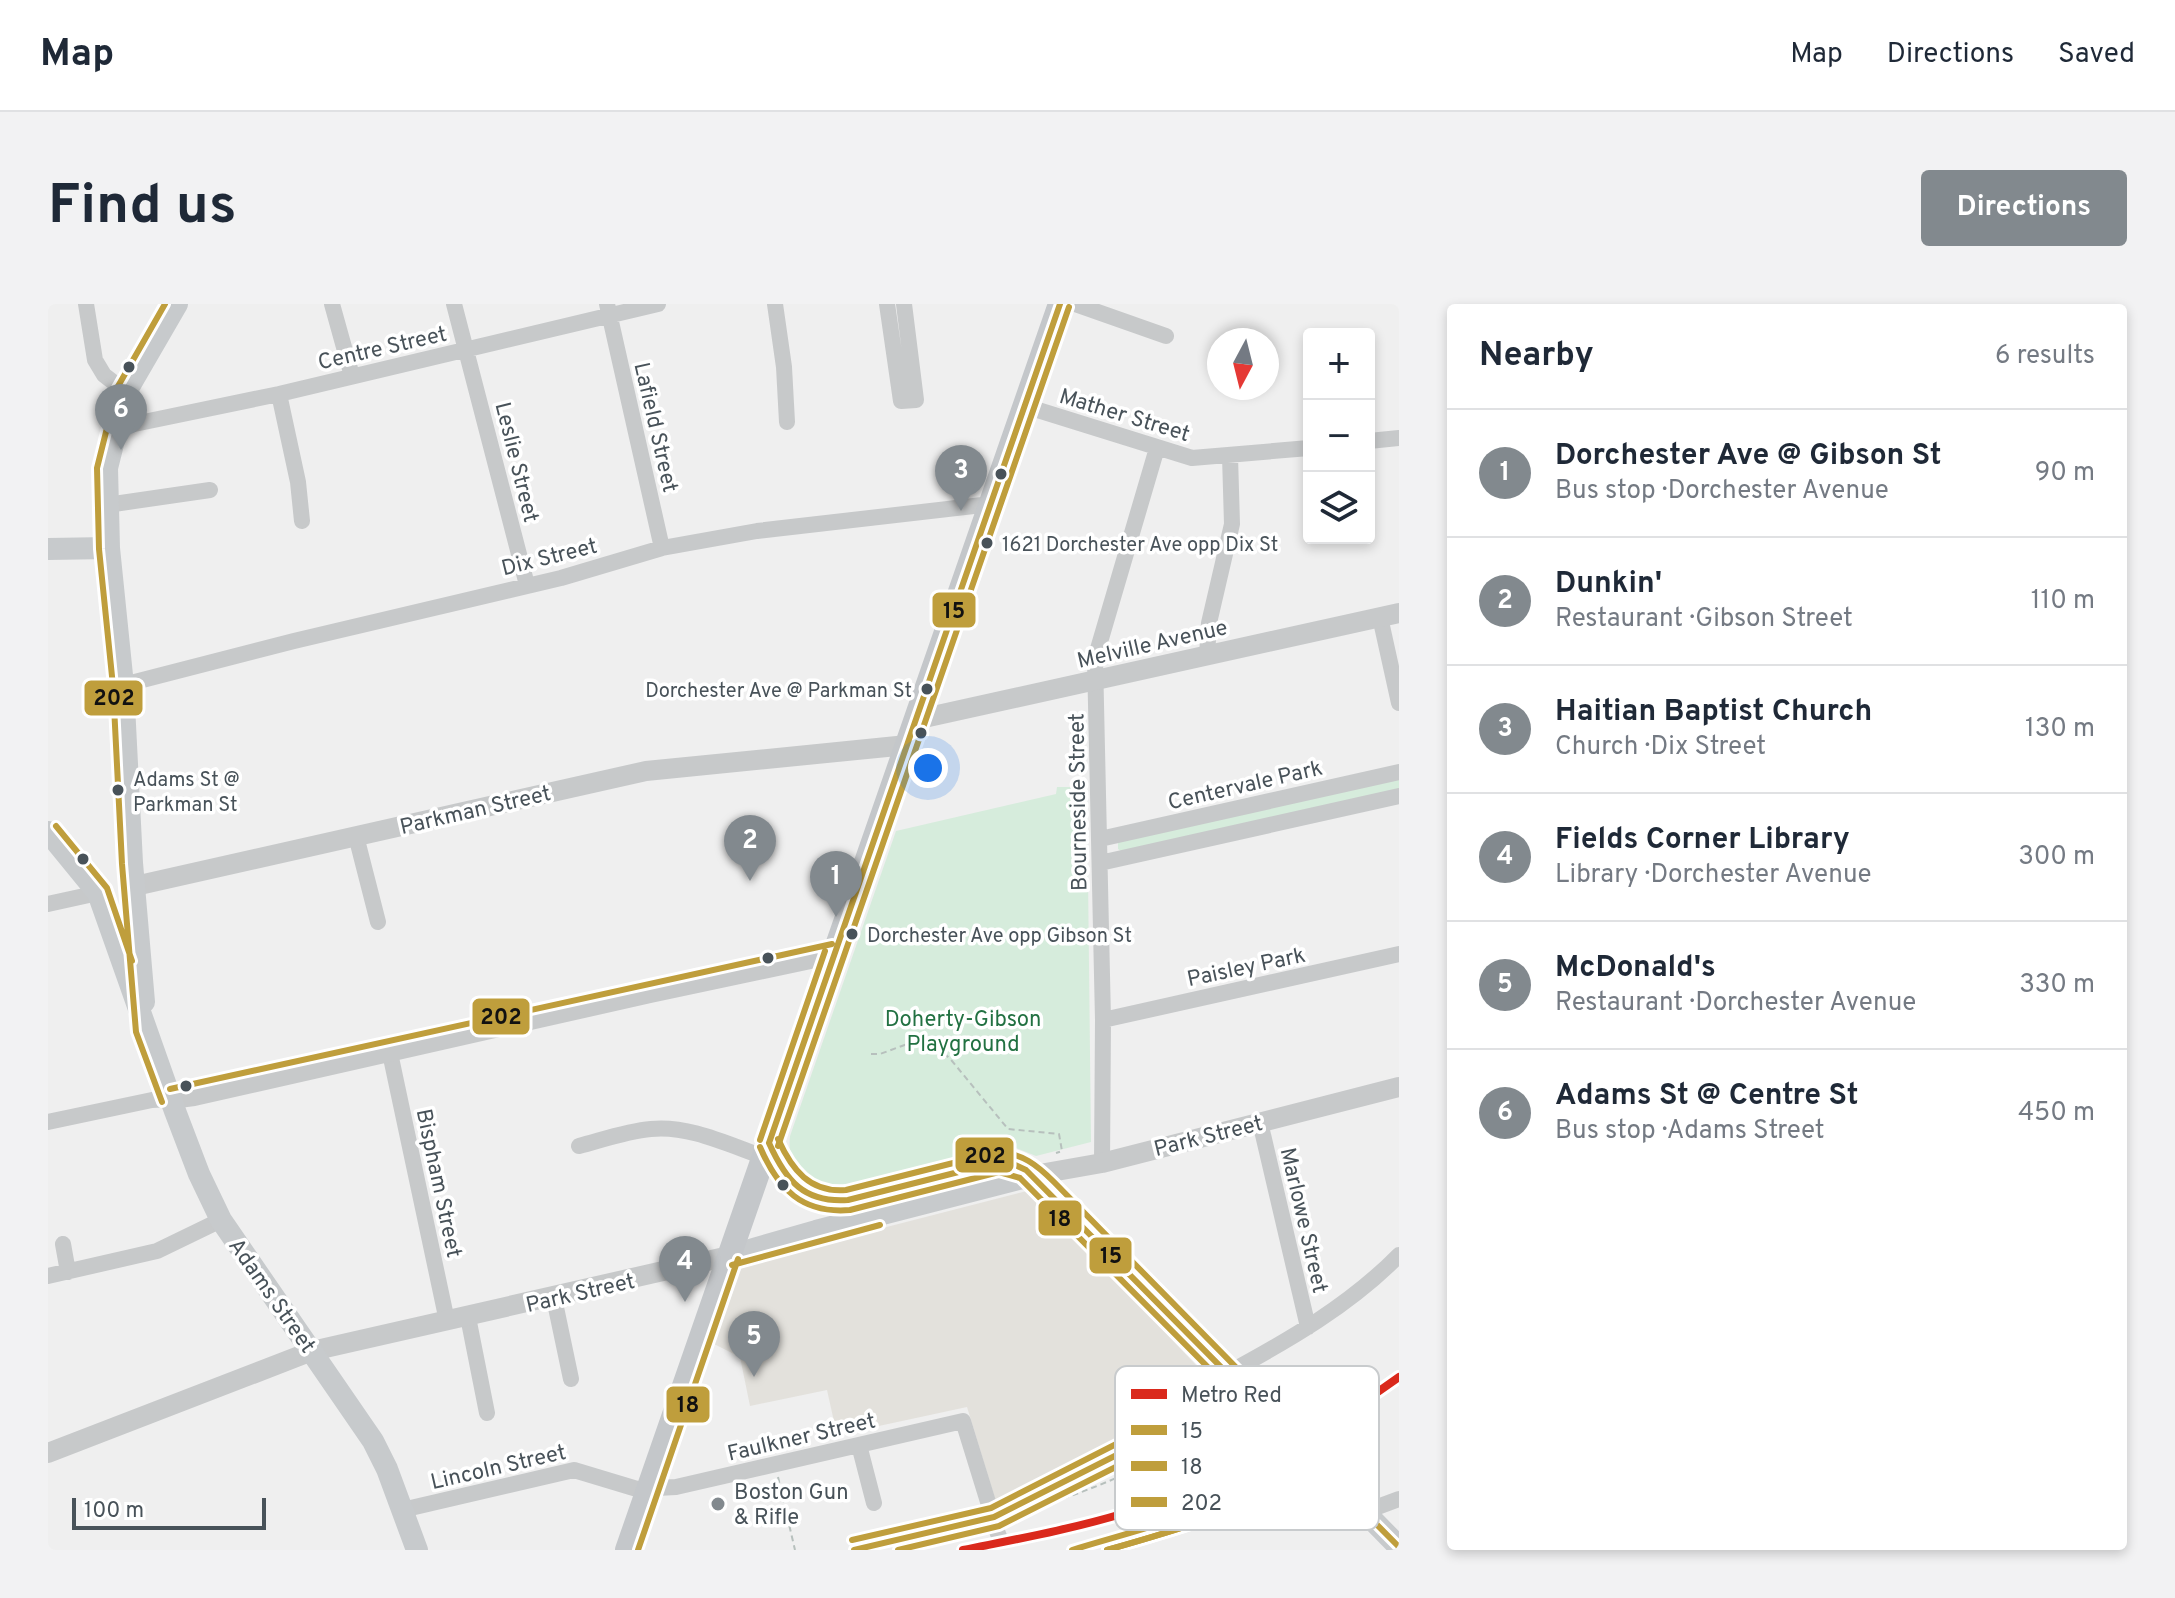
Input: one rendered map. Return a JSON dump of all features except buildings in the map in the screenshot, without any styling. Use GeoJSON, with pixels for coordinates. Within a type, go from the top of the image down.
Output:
{"type":"FeatureCollection","features":[{"type":"Feature","properties":{"kind":"main road","name":"Adams Street"},"geometry":{"type":"LineString","coordinates":[[146,1031],[123,685],[109,548],[107,468],[126,392],[177,304]]}},
{"type":"Feature","properties":{"kind":"main road"},"geometry":{"type":"LineString","coordinates":[[627,1550],[1060,304]]}},
{"type":"Feature","properties":{"kind":"main road"},"geometry":{"type":"LineString","coordinates":[[48,549],[109,548]]}},
{"type":"Feature","properties":{"kind":"main road","name":"Adams Street"},"geometry":{"type":"LineString","coordinates":[[48,832],[98,893],[199,1174],[221,1220],[373,1441],[387,1469],[417,1550]]}},
{"type":"Feature","properties":{"kind":"main road","name":"Adams Street"},"geometry":{"type":"LineString","coordinates":[[115,939],[120,908],[135,886]]}},
{"type":"Feature","properties":{"kind":"main road","name":"Parkman Street"},"geometry":{"type":"LineString","coordinates":[[98,893],[135,886]]}},
{"type":"Feature","properties":{"kind":"main road"},"geometry":{"type":"LineString","coordinates":[[1034,1175],[1215,1366]]}},
{"type":"Feature","properties":{"kind":"main road","name":"Park Street"},"geometry":{"type":"LineString","coordinates":[[729,1256],[1034,1175]]}},
{"type":"Feature","properties":{"kind":"main road"},"geometry":{"type":"LineString","coordinates":[[1379,1527],[1399,1547]]}},
{"type":"Feature","properties":{"kind":"street"},"geometry":{"type":"LineString","coordinates":[[86,304],[95,360],[104,375],[126,392]]}},
{"type":"Feature","properties":{"kind":"street"},"geometry":{"type":"LineString","coordinates":[[332,304],[352,376]]}},
{"type":"Feature","properties":{"kind":"street","name":"Leslie Street"},"geometry":{"type":"LineString","coordinates":[[454,304],[527,585]]}},
{"type":"Feature","properties":{"kind":"street","name":"Centre Street"},"geometry":{"type":"LineString","coordinates":[[115,428],[466,350],[608,310],[658,304]]}},
{"type":"Feature","properties":{"kind":"street"},"geometry":{"type":"LineString","coordinates":[[775,304],[784,367],[787,422]]}},
{"type":"Feature","properties":{"kind":"street"},"geometry":{"type":"LineString","coordinates":[[887,304],[901,341],[904,304]]}},
{"type":"Feature","properties":{"kind":"street"},"geometry":{"type":"LineString","coordinates":[[1075,304],[1166,336]]}},
{"type":"Feature","properties":{"kind":"street","name":"Lafield Street"},"geometry":{"type":"LineString","coordinates":[[608,310],[662,548]]}},
{"type":"Feature","properties":{"kind":"street"},"geometry":{"type":"LineString","coordinates":[[279,394],[298,482],[302,521]]}},
{"type":"Feature","properties":{"kind":"street","name":"Mather Street"},"geometry":{"type":"LineString","coordinates":[[1025,406],[1192,458],[1303,449]]}},
{"type":"Feature","properties":{"kind":"street"},"geometry":{"type":"LineString","coordinates":[[1375,440],[1399,438]]}},
{"type":"Feature","properties":{"kind":"street","name":"Bourneside Street"},"geometry":{"type":"LineString","coordinates":[[1102,1163],[1103,1020],[1098,680],[1095,665],[1097,649],[1157,448]]}},
{"type":"Feature","properties":{"kind":"street"},"geometry":{"type":"LineString","coordinates":[[1207,656],[1209,623],[1232,524],[1230,456]]}},
{"type":"Feature","properties":{"kind":"street"},"geometry":{"type":"LineString","coordinates":[[107,505],[210,490]]}},
{"type":"Feature","properties":{"kind":"street","name":"Dix Street"},"geometry":{"type":"LineString","coordinates":[[123,685],[561,578],[662,548],[757,531],[991,504]]}},
{"type":"Feature","properties":{"kind":"street"},"geometry":{"type":"LineString","coordinates":[[1390,615],[1399,703]]}},
{"type":"Feature","properties":{"kind":"street","name":"Melville Avenue"},"geometry":{"type":"LineString","coordinates":[[915,720],[1390,615]]}},
{"type":"Feature","properties":{"kind":"street","name":"Parkman Street"},"geometry":{"type":"LineString","coordinates":[[135,886],[654,770],[907,745]]}},
{"type":"Feature","properties":{"kind":"street","name":"Centervale Park"},"geometry":{"type":"LineString","coordinates":[[1100,839],[1399,772]]}},
{"type":"Feature","properties":{"kind":"street","name":"Centervale Park"},"geometry":{"type":"LineString","coordinates":[[1100,863],[1399,796]]}},
{"type":"Feature","properties":{"kind":"street"},"geometry":{"type":"LineString","coordinates":[[356,836],[378,922]]}},
{"type":"Feature","properties":{"kind":"street","name":"Parkman Street"},"geometry":{"type":"LineString","coordinates":[[48,904],[98,893]]}},
{"type":"Feature","properties":{"kind":"street"},"geometry":{"type":"LineString","coordinates":[[48,1122],[152,1100],[194,1096],[834,954]]}},
{"type":"Feature","properties":{"kind":"street","name":"Paisley Park"},"geometry":{"type":"LineString","coordinates":[[1103,1020],[1399,954]]}},
{"type":"Feature","properties":{"kind":"street","name":"Bispham Street"},"geometry":{"type":"LineString","coordinates":[[390,1053],[447,1321]]}},
{"type":"Feature","properties":{"kind":"street","name":"Park Street"},"geometry":{"type":"LineString","coordinates":[[1034,1175],[1102,1163],[1399,1087]]}},
{"type":"Feature","properties":{"kind":"street","name":"Marlowe Street"},"geometry":{"type":"LineString","coordinates":[[1260,1122],[1308,1327]]}},
{"type":"Feature","properties":{"kind":"street"},"geometry":{"type":"LineString","coordinates":[[579,1146],[652,1129],[674,1130],[767,1150]]}},
{"type":"Feature","properties":{"kind":"street"},"geometry":{"type":"LineString","coordinates":[[48,1276],[157,1251],[221,1220]]}},
{"type":"Feature","properties":{"kind":"street"},"geometry":{"type":"LineString","coordinates":[[63,1244],[68,1272]]}},
{"type":"Feature","properties":{"kind":"street"},"geometry":{"type":"LineString","coordinates":[[1258,1366],[1359,1290],[1399,1255]]}},
{"type":"Feature","properties":{"kind":"street","name":"Park Street"},"geometry":{"type":"LineString","coordinates":[[48,1453],[312,1351],[729,1256]]}},
{"type":"Feature","properties":{"kind":"street"},"geometry":{"type":"LineString","coordinates":[[554,1298],[571,1379]]}},
{"type":"Feature","properties":{"kind":"street"},"geometry":{"type":"LineString","coordinates":[[468,1317],[487,1413]]}},
{"type":"Feature","properties":{"kind":"street","name":"Faulkner Street"},"geometry":{"type":"LineString","coordinates":[[648,1490],[681,1486],[963,1421],[996,1524]]}},
{"type":"Feature","properties":{"kind":"street"},"geometry":{"type":"LineString","coordinates":[[859,1445],[874,1503]]}},
{"type":"Feature","properties":{"kind":"street","name":"Lincoln Street"},"geometry":{"type":"LineString","coordinates":[[402,1510],[574,1470],[633,1489],[648,1490]]}},
{"type":"Feature","properties":{"kind":"street"},"geometry":{"type":"LineString","coordinates":[[1379,1506],[1399,1499]]}},
{"type":"Feature","properties":{"kind":"lane"},"geometry":{"type":"LineString","coordinates":[[767,1150],[791,1182],[808,1194],[826,1201],[848,1200],[998,1162],[1018,1164],[1034,1175]]}},
{"type":"Feature","properties":{"kind":"lane"},"geometry":{"type":"LineString","coordinates":[[854,1550],[996,1524],[1115,1458]]}},
{"type":"Feature","properties":{"kind":"lane"},"geometry":{"type":"LineString","coordinates":[[1072,1550],[1136,1530]]}},
{"type":"Feature","properties":{"kind":"path"},"geometry":{"type":"LineString","coordinates":[[871,1054],[880,1054],[921,1039],[938,1047],[1008,1129],[1059,1134],[1062,1151],[1055,1153]]}},
{"type":"Feature","properties":{"kind":"path"},"geometry":{"type":"LineString","coordinates":[[775,1465],[795,1550]]}},
{"type":"Feature","properties":{"kind":"path"},"geometry":{"type":"LineString","coordinates":[[1043,1505],[1115,1479]]}},
{"type":"Feature","properties":{"kind":"shaded area"},"geometry":{"type":"Polygon","coordinates":[[[1031,1190],[1197,1366],[1115,1366],[1115,1443],[997,1505],[967,1407],[837,1435],[827,1390],[750,1406],[740,1357],[714,1344],[743,1264],[1031,1190]]]}},
{"type":"Feature","properties":{"kind":"green space"},"geometry":{"type":"Polygon","coordinates":[[[1399,778],[1399,790],[1121,851],[1118,849],[1118,842],[1399,778]]]}},
{"type":"Feature","properties":{"kind":"green space","name":"Doherty-Gibson Playground"},"geometry":{"type":"Polygon","coordinates":[[[1057,787],[1087,787],[1091,1142],[1036,1156],[1016,1148],[847,1191],[813,1185],[797,1170],[792,1160],[790,1136],[896,831],[1056,794],[1057,787]]]}},
{"type":"Feature","properties":{"kind":"tunnel"},"geometry":{"type":"LineString","coordinates":[[997,1531],[1004,1550]]}},
{"type":"Feature","properties":{"kind":"metro line","name":"Red"},"geometry":{"type":"LineString","coordinates":[[1379,1391],[1399,1377]]}},
{"type":"Feature","properties":{"kind":"metro line","name":"Red"},"geometry":{"type":"LineString","coordinates":[[963,1550],[1115,1516]]}},
{"type":"Feature","properties":{"kind":"transit line","name":"202"},"geometry":{"type":"LineString","coordinates":[[162,1102],[136,1032],[122,864],[113,686],[99,549],[97,468],[117,388],[165,304]]}},
{"type":"Feature","properties":{"kind":"transit line","name":"15"},"geometry":{"type":"LineString","coordinates":[[769,1143],[1060,304]]}},
{"type":"Feature","properties":{"kind":"transit line","name":"18"},"geometry":{"type":"LineString","coordinates":[[778,1146],[1069,307]]}},
{"type":"Feature","properties":{"kind":"transit line","name":"202"},"geometry":{"type":"LineString","coordinates":[[56,826],[107,888],[132,961]]}},
{"type":"Feature","properties":{"kind":"transit line","name":"202"},"geometry":{"type":"LineString","coordinates":[[170,1089],[832,944]]}},
{"type":"Feature","properties":{"kind":"transit line","name":"202"},"geometry":{"type":"LineString","coordinates":[[760,1140],[825,951]]}},
{"type":"Feature","properties":{"kind":"transit line","name":"202"},"geometry":{"type":"LineString","coordinates":[[778,1139],[796,1170],[812,1183],[833,1190],[846,1190],[997,1152],[1028,1161],[1054,1182],[1235,1366]]}},
{"type":"Feature","properties":{"kind":"transit line","name":"15"},"geometry":{"type":"LineString","coordinates":[[769,1143],[782,1168],[798,1187],[819,1198],[833,1200],[848,1200],[998,1162],[1026,1170],[1220,1366]]}},
{"type":"Feature","properties":{"kind":"transit line","name":"18"},"geometry":{"type":"LineString","coordinates":[[760,1147],[775,1175],[794,1196],[818,1208],[833,1210],[850,1210],[999,1172],[1020,1178],[1207,1366]]}},
{"type":"Feature","properties":{"kind":"transit line","name":"18"},"geometry":{"type":"LineString","coordinates":[[732,1265],[880,1225]]}},
{"type":"Feature","properties":{"kind":"transit line","name":"18"},"geometry":{"type":"LineString","coordinates":[[638,1550],[738,1259]]}},
{"type":"Feature","properties":{"kind":"transit line","name":"202"},"geometry":{"type":"LineString","coordinates":[[852,1540],[991,1508],[1115,1445]]}},
{"type":"Feature","properties":{"kind":"transit line","name":"15"},"geometry":{"type":"LineString","coordinates":[[854,1550],[994,1517],[1115,1456]]}},
{"type":"Feature","properties":{"kind":"transit line","name":"18"},"geometry":{"type":"LineString","coordinates":[[898,1550],[999,1526],[1115,1467]]}},
{"type":"Feature","properties":{"kind":"transit line","name":"15"},"geometry":{"type":"LineString","coordinates":[[1379,1527],[1399,1547]]}},
{"type":"Feature","properties":{"kind":"transit line","name":"15"},"geometry":{"type":"LineString","coordinates":[[1072,1550],[1138,1530]]}},
{"type":"Feature","properties":{"kind":"transit line","name":"18"},"geometry":{"type":"LineString","coordinates":[[1107,1550],[1173,1530]]}},
{"type":"Feature","properties":{"kind":"transit line","name":"202"},"geometry":{"type":"LineString","coordinates":[[1107,1550],[1173,1530]]}},
{"type":"Feature","properties":{"kind":"place","name":"Adams St @ Centre St"},"geometry":{"type":"Point","coordinates":[121,450]}},
{"type":"Feature","properties":{"kind":"place","name":"Haitian Baptist Church"},"geometry":{"type":"Point","coordinates":[961,511]}},
{"type":"Feature","properties":{"kind":"place","name":"1621 Dorchester Ave opp Dix St"},"geometry":{"type":"Point","coordinates":[987,543]}},
{"type":"Feature","properties":{"kind":"place","name":"Dorchester Ave @ Parkman St"},"geometry":{"type":"Point","coordinates":[927,689]}},
{"type":"Feature","properties":{"kind":"place","name":"Adams St @ Parkman St"},"geometry":{"type":"Point","coordinates":[118,790]}},
{"type":"Feature","properties":{"kind":"place","name":"Dunkin'"},"geometry":{"type":"Point","coordinates":[750,881]}},
{"type":"Feature","properties":{"kind":"place","name":"Dorchester Ave @ Gibson St"},"geometry":{"type":"Point","coordinates":[836,917]}},
{"type":"Feature","properties":{"kind":"place","name":"Dorchester Ave opp Gibson St"},"geometry":{"type":"Point","coordinates":[852,934]}},
{"type":"Feature","properties":{"kind":"place","name":"Fields Corner Library"},"geometry":{"type":"Point","coordinates":[685,1302]}},
{"type":"Feature","properties":{"kind":"place","name":"McDonald's"},"geometry":{"type":"Point","coordinates":[754,1377]}},
{"type":"Feature","properties":{"kind":"place","name":"Boston Gun & Rifle"},"geometry":{"type":"Point","coordinates":[718,1504]}}]}
